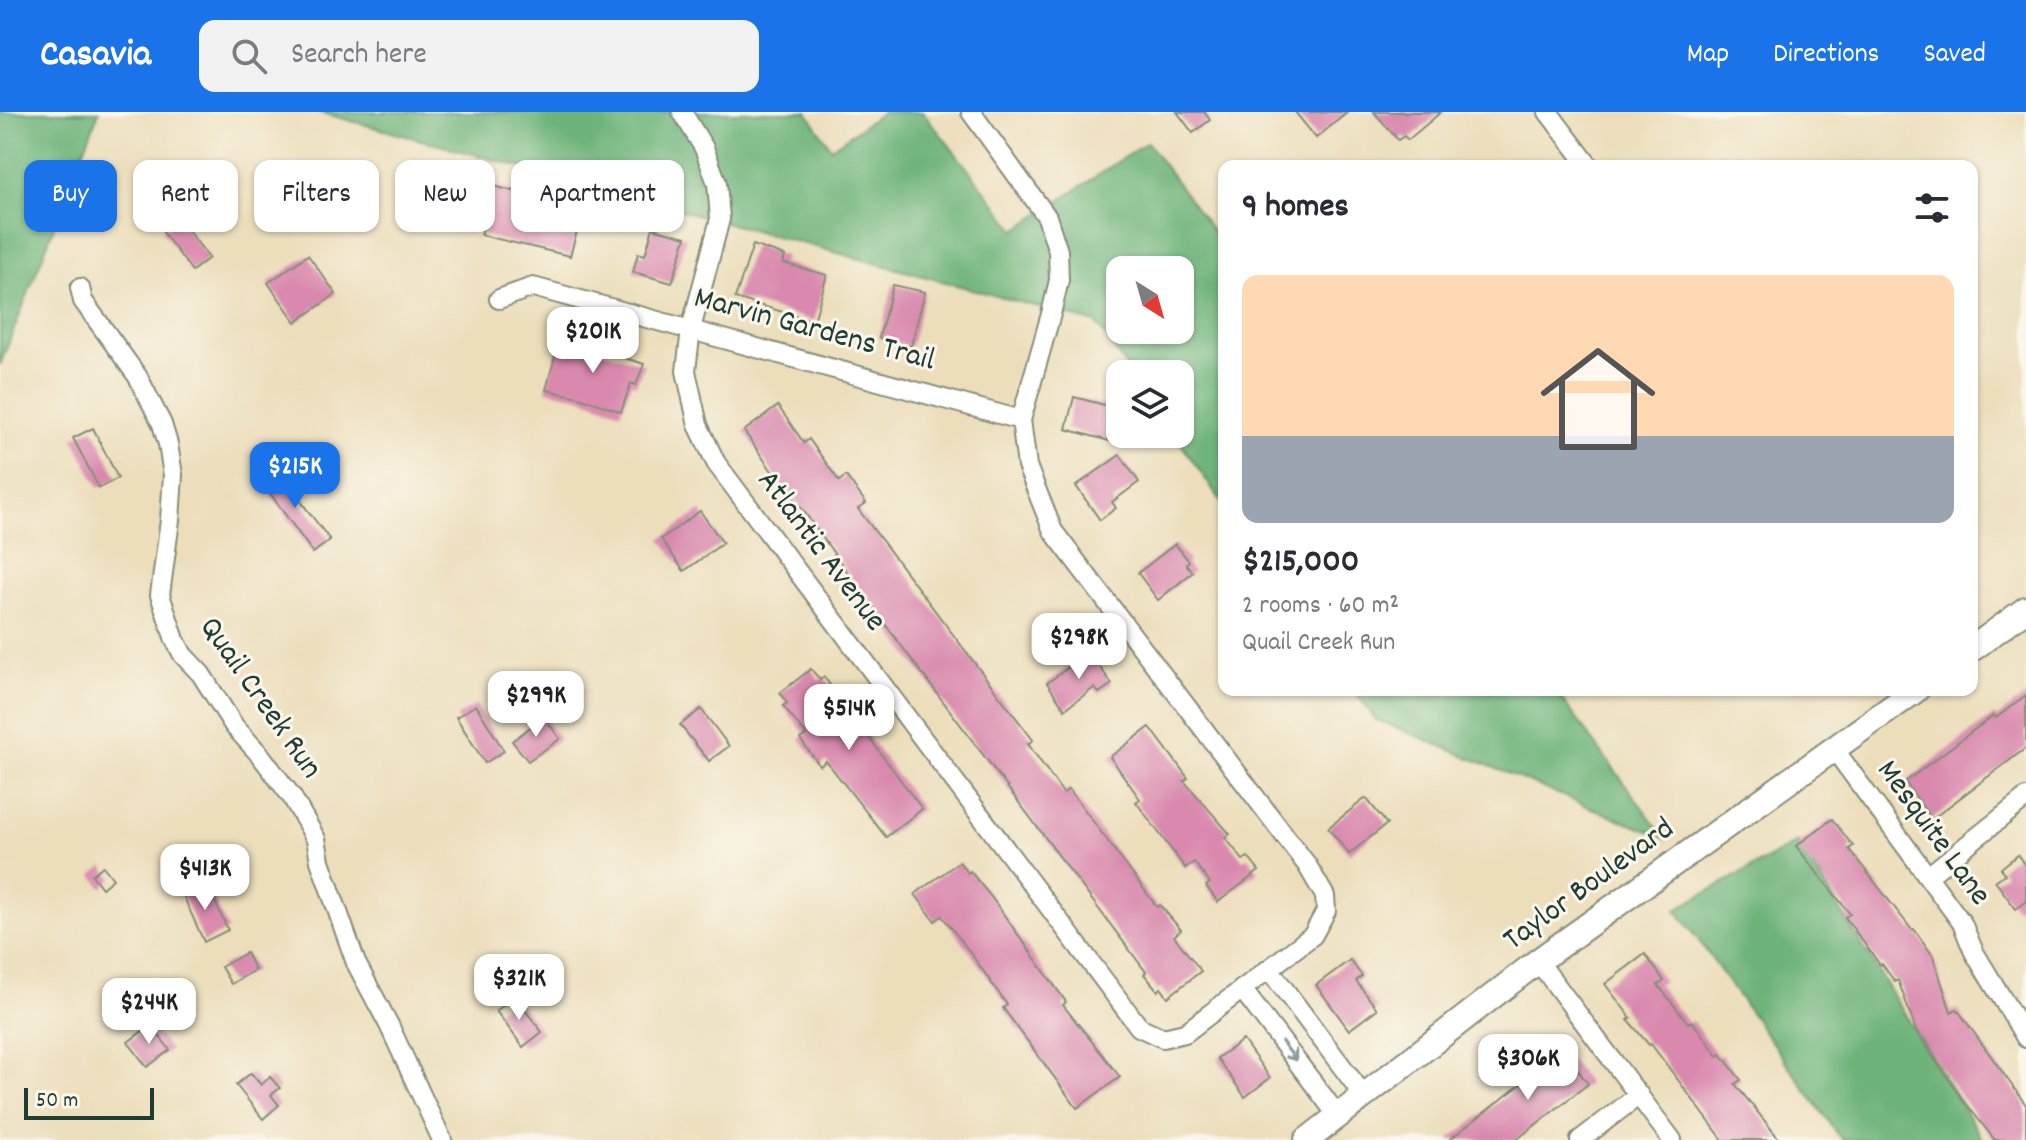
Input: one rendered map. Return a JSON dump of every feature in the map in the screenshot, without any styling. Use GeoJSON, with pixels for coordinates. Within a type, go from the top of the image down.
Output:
{"type":"FeatureCollection","features":[{"type":"Feature","properties":{"kind":"street","name":"Atlantic Avenue"},"geometry":{"type":"LineString","coordinates":[[682,112],[704,148],[717,183],[720,219],[691,329],[686,371],[698,425],[716,463],[1139,1027],[1163,1038],[1185,1033],[1242,989]]}},
{"type":"Feature","properties":{"kind":"street"},"geometry":{"type":"LineString","coordinates":[[971,112],[1047,217],[1058,251],[1059,280],[1021,420],[1027,466],[1053,531],[1307,865],[1325,896],[1326,911],[1313,935],[1242,989],[1338,1116]]}},
{"type":"Feature","properties":{"kind":"street"},"geometry":{"type":"LineString","coordinates":[[1548,112],[1584,160]]}},
{"type":"Feature","properties":{"kind":"street","name":"Marvin Gardens Trail"},"geometry":{"type":"LineString","coordinates":[[499,299],[533,287],[1021,420]]}},
{"type":"Feature","properties":{"kind":"street","name":"Quail Creek Run"},"geometry":{"type":"LineString","coordinates":[[80,288],[83,301],[138,377],[162,424],[168,444],[173,475],[160,595],[175,640],[234,726],[292,797],[316,839],[320,861],[356,963],[389,1025],[442,1140]]}},
{"type":"Feature","properties":{"kind":"street"},"geometry":{"type":"LineString","coordinates":[[1978,645],[2026,609]]}},
{"type":"Feature","properties":{"kind":"street","name":"Taylor Boulevard"},"geometry":{"type":"LineString","coordinates":[[1307,1140],[1538,961],[1908,696]]}},
{"type":"Feature","properties":{"kind":"street","name":"Mesquite Lane"},"geometry":{"type":"LineString","coordinates":[[1834,749],[1962,923],[1974,952],[2026,1038]]}},
{"type":"Feature","properties":{"kind":"street"},"geometry":{"type":"LineString","coordinates":[[1928,876],[2026,798]]}},
{"type":"Feature","properties":{"kind":"street"},"geometry":{"type":"LineString","coordinates":[[1538,961],[1672,1140]]}},
{"type":"Feature","properties":{"kind":"street"},"geometry":{"type":"LineString","coordinates":[[1269,969],[1364,1096]]}},
{"type":"Feature","properties":{"kind":"street"},"geometry":{"type":"LineString","coordinates":[[1580,1140],[1639,1095]]}},
{"type":"Feature","properties":{"kind":"green space"},"geometry":{"type":"Polygon","coordinates":[[[0,112],[99,112],[80,160],[24,160],[24,232],[52,232],[0,365],[0,112]]]}},
{"type":"Feature","properties":{"kind":"green space"},"geometry":{"type":"Polygon","coordinates":[[[318,112],[807,112],[831,148],[883,112],[923,112],[1016,230],[1147,142],[1218,238],[1218,496],[1184,448],[1194,448],[1194,360],[1122,360],[1111,344],[1194,344],[1194,256],[1106,256],[1106,337],[1096,323],[684,211],[684,160],[511,160],[511,164],[318,112]]]}},
{"type":"Feature","properties":{"kind":"green space"},"geometry":{"type":"Polygon","coordinates":[[[1358,696],[1559,696],[1665,838],[1375,719],[1358,696]]]}},
{"type":"Feature","properties":{"kind":"green space"},"geometry":{"type":"Polygon","coordinates":[[[1798,842],[1983,1140],[1842,1140],[1676,909],[1798,842]]]}},
{"type":"Feature","properties":{"kind":"building"},"geometry":{"type":"Polygon","coordinates":[[[1177,112],[1204,112],[1210,120],[1193,133],[1177,112]]]}},
{"type":"Feature","properties":{"kind":"building"},"geometry":{"type":"Polygon","coordinates":[[[1295,112],[1348,112],[1316,138],[1295,112]]]}},
{"type":"Feature","properties":{"kind":"building"},"geometry":{"type":"Polygon","coordinates":[[[1374,112],[1441,112],[1408,140],[1404,136],[1398,140],[1374,112]]]}},
{"type":"Feature","properties":{"kind":"building"},"geometry":{"type":"Polygon","coordinates":[[[495,186],[511,190],[511,232],[577,232],[570,256],[481,235],[482,232],[495,232],[495,186]]]}},
{"type":"Feature","properties":{"kind":"building"},"geometry":{"type":"Polygon","coordinates":[[[163,232],[190,232],[209,258],[192,271],[163,232]]]}},
{"type":"Feature","properties":{"kind":"building"},"geometry":{"type":"Polygon","coordinates":[[[652,232],[686,237],[672,283],[633,272],[638,253],[645,255],[652,232]]]}},
{"type":"Feature","properties":{"kind":"building"},"geometry":{"type":"Polygon","coordinates":[[[753,245],[785,256],[783,263],[827,275],[814,321],[735,298],[753,245]]]}},
{"type":"Feature","properties":{"kind":"building"},"geometry":{"type":"Polygon","coordinates":[[[308,255],[336,294],[296,322],[268,283],[308,255]]]}},
{"type":"Feature","properties":{"kind":"building"},"geometry":{"type":"Polygon","coordinates":[[[893,285],[925,292],[911,346],[879,338],[893,285]]]}},
{"type":"Feature","properties":{"kind":"building"},"geometry":{"type":"Polygon","coordinates":[[[560,338],[644,364],[636,385],[631,383],[621,412],[579,397],[546,390],[560,338]]]}},
{"type":"Feature","properties":{"kind":"building"},"geometry":{"type":"Polygon","coordinates":[[[1074,397],[1106,405],[1106,440],[1066,429],[1074,397]]]}},
{"type":"Feature","properties":{"kind":"building"},"geometry":{"type":"Polygon","coordinates":[[[778,406],[804,443],[809,439],[839,481],[846,476],[866,503],[858,509],[1033,740],[1028,744],[1063,793],[1069,789],[1157,907],[1160,905],[1181,930],[1174,936],[1201,971],[1168,997],[1161,988],[1158,991],[1144,974],[1146,972],[744,431],[778,406]]]}},
{"type":"Feature","properties":{"kind":"building"},"geometry":{"type":"Polygon","coordinates":[[[93,428],[118,478],[99,488],[73,438],[93,428]]]}},
{"type":"Feature","properties":{"kind":"building"},"geometry":{"type":"Polygon","coordinates":[[[1120,455],[1139,482],[1112,502],[1116,508],[1100,520],[1076,486],[1120,455]]]}},
{"type":"Feature","properties":{"kind":"building"},"geometry":{"type":"Polygon","coordinates":[[[274,466],[330,540],[313,553],[259,478],[274,466]]]}},
{"type":"Feature","properties":{"kind":"building"},"geometry":{"type":"Polygon","coordinates":[[[700,511],[723,543],[684,571],[661,539],[700,511]]]}},
{"type":"Feature","properties":{"kind":"building"},"geometry":{"type":"Polygon","coordinates":[[[1175,544],[1189,561],[1186,564],[1193,572],[1158,600],[1138,573],[1175,544]]]}},
{"type":"Feature","properties":{"kind":"building"},"geometry":{"type":"Polygon","coordinates":[[[1089,652],[1112,684],[1099,693],[1094,688],[1065,709],[1047,683],[1089,652]]]}},
{"type":"Feature","properties":{"kind":"building"},"geometry":{"type":"Polygon","coordinates":[[[811,669],[820,680],[824,677],[922,809],[886,837],[826,761],[820,766],[800,739],[806,735],[783,706],[787,703],[780,693],[811,669]]]}},
{"type":"Feature","properties":{"kind":"building"},"geometry":{"type":"Polygon","coordinates":[[[2026,695],[2026,748],[1932,819],[1905,782],[1994,715],[1996,718],[2026,695]]]}},
{"type":"Feature","properties":{"kind":"building"},"geometry":{"type":"Polygon","coordinates":[[[476,705],[504,751],[485,763],[456,717],[476,705]]]}},
{"type":"Feature","properties":{"kind":"building"},"geometry":{"type":"Polygon","coordinates":[[[701,709],[729,746],[709,761],[680,725],[701,709]]]}},
{"type":"Feature","properties":{"kind":"building"},"geometry":{"type":"Polygon","coordinates":[[[544,717],[560,739],[528,761],[512,741],[544,717]]]}},
{"type":"Feature","properties":{"kind":"building"},"geometry":{"type":"Polygon","coordinates":[[[1150,727],[1188,778],[1184,781],[1230,834],[1225,837],[1243,860],[1248,857],[1259,871],[1218,902],[1206,886],[1210,883],[1194,862],[1185,868],[1136,802],[1140,799],[1110,757],[1150,727]]]}},
{"type":"Feature","properties":{"kind":"building"},"geometry":{"type":"Polygon","coordinates":[[[1366,798],[1387,824],[1349,854],[1328,828],[1366,798]]]}},
{"type":"Feature","properties":{"kind":"building"},"geometry":{"type":"Polygon","coordinates":[[[1832,819],[1853,846],[1849,849],[1933,956],[1951,1012],[1957,1009],[2026,1105],[2026,1140],[1995,1140],[1963,1100],[1917,1033],[1898,980],[1895,982],[1880,965],[1845,917],[1850,914],[1796,846],[1832,819]]]}},
{"type":"Feature","properties":{"kind":"building"},"geometry":{"type":"Polygon","coordinates":[[[2018,855],[2026,867],[2026,902],[2016,909],[1995,881],[2005,874],[2001,868],[2018,855]]]}},
{"type":"Feature","properties":{"kind":"building"},"geometry":{"type":"Polygon","coordinates":[[[959,862],[992,898],[1066,1002],[1063,1005],[1120,1077],[1077,1108],[1003,1008],[1007,1005],[970,952],[942,916],[935,921],[915,894],[959,862]]]}},
{"type":"Feature","properties":{"kind":"building"},"geometry":{"type":"Polygon","coordinates":[[[103,866],[113,879],[102,888],[92,875],[103,866]]]}},
{"type":"Feature","properties":{"kind":"building"},"geometry":{"type":"Polygon","coordinates":[[[206,882],[228,930],[204,942],[182,893],[206,882]]]}},
{"type":"Feature","properties":{"kind":"building"},"geometry":{"type":"Polygon","coordinates":[[[246,953],[255,970],[231,984],[221,967],[246,953]]]}},
{"type":"Feature","properties":{"kind":"building"},"geometry":{"type":"Polygon","coordinates":[[[1645,954],[1664,981],[1658,985],[1688,1023],[1692,1021],[1718,1056],[1721,1054],[1741,1080],[1735,1084],[1780,1140],[1723,1140],[1651,1044],[1628,1020],[1631,1018],[1605,984],[1645,954]]]}},
{"type":"Feature","properties":{"kind":"building"},"geometry":{"type":"Polygon","coordinates":[[[1350,960],[1362,976],[1356,981],[1377,1009],[1349,1030],[1316,985],[1350,960]]]}},
{"type":"Feature","properties":{"kind":"building"},"geometry":{"type":"Polygon","coordinates":[[[515,997],[542,1032],[523,1047],[496,1011],[515,997]]]}},
{"type":"Feature","properties":{"kind":"building"},"geometry":{"type":"Polygon","coordinates":[[[151,1025],[170,1050],[147,1067],[128,1042],[151,1025]]]}},
{"type":"Feature","properties":{"kind":"building"},"geometry":{"type":"Polygon","coordinates":[[[1243,1040],[1270,1078],[1245,1097],[1217,1058],[1243,1040]]]}},
{"type":"Feature","properties":{"kind":"building"},"geometry":{"type":"Polygon","coordinates":[[[1562,1048],[1588,1084],[1516,1140],[1449,1140],[1538,1071],[1535,1067],[1562,1048]]]}},
{"type":"Feature","properties":{"kind":"building"},"geometry":{"type":"Polygon","coordinates":[[[251,1073],[261,1085],[270,1077],[280,1088],[271,1095],[279,1105],[263,1119],[236,1085],[251,1073]]]}}]}
